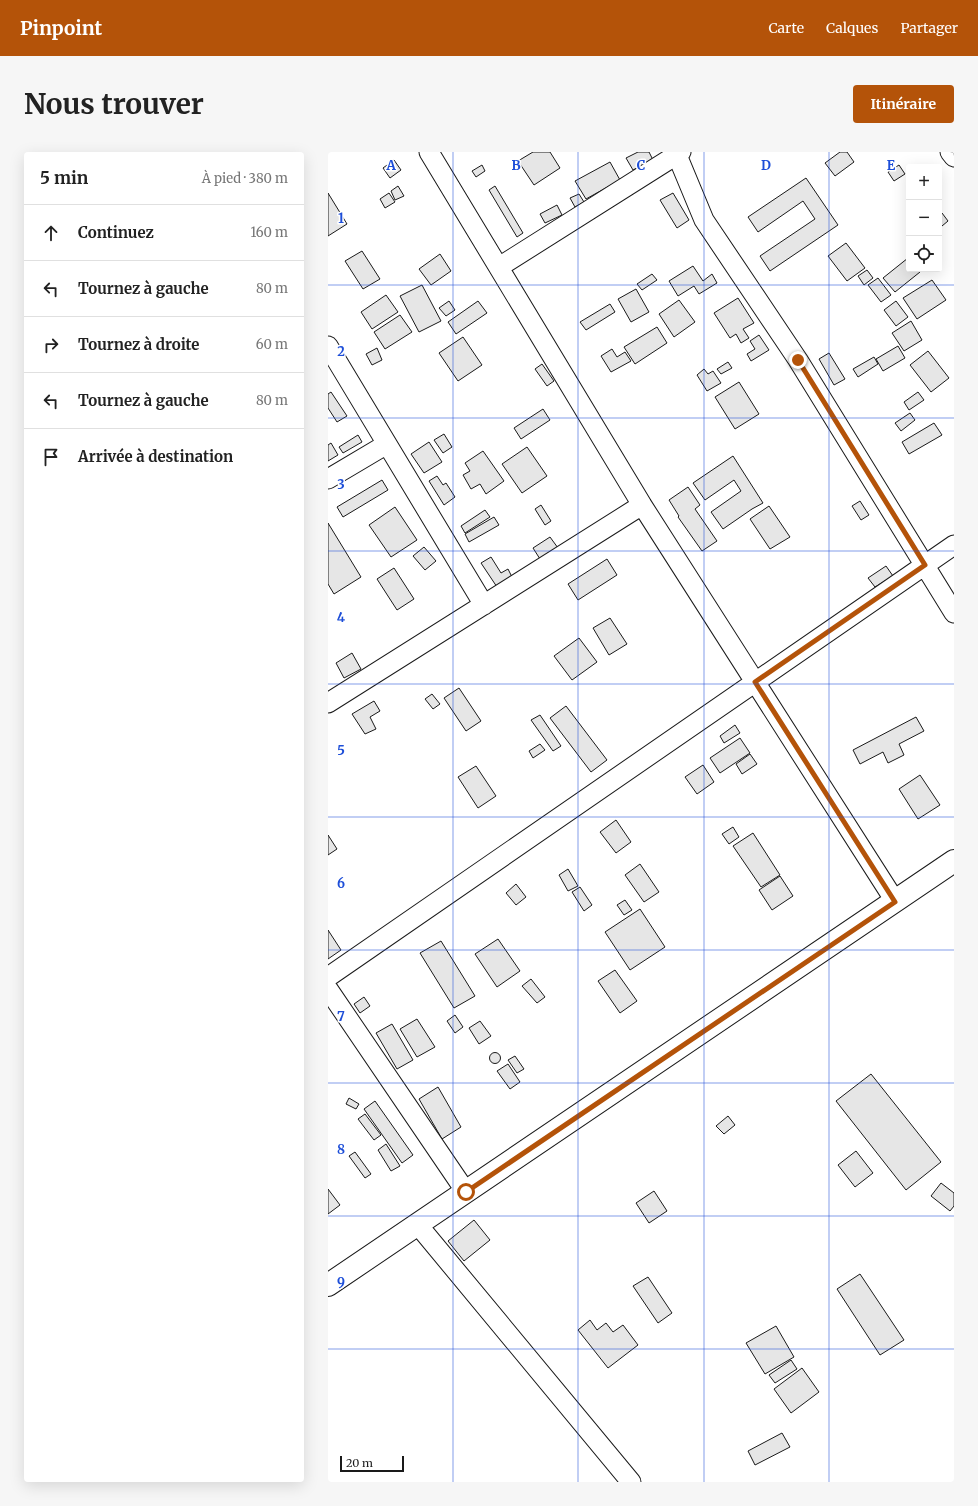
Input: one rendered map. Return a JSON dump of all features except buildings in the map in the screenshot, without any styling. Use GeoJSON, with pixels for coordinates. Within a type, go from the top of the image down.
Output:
{"type":"FeatureCollection","features":[{"type":"Feature","properties":{"kind":"main road"},"geometry":{"type":"LineString","coordinates":[[328,1286],[954,861]]}},
{"type":"Feature","properties":{"kind":"street"},"geometry":{"type":"LineString","coordinates":[[429,152],[642,505],[895,902]]}},
{"type":"Feature","properties":{"kind":"street"},"geometry":{"type":"LineString","coordinates":[[950,152],[954,157]]}},
{"type":"Feature","properties":{"kind":"street"},"geometry":{"type":"LineString","coordinates":[[499,267],[679,153],[704,220],[798,360],[954,613]]}},
{"type":"Feature","properties":{"kind":"street"},"geometry":{"type":"LineString","coordinates":[[328,346],[484,605]]}},
{"type":"Feature","properties":{"kind":"street"},"geometry":{"type":"LineString","coordinates":[[328,479],[387,444]]}},
{"type":"Feature","properties":{"kind":"street"},"geometry":{"type":"LineString","coordinates":[[328,703],[642,505]]}},
{"type":"Feature","properties":{"kind":"street"},"geometry":{"type":"LineString","coordinates":[[328,977],[954,546]]}},
{"type":"Feature","properties":{"kind":"street"},"geometry":{"type":"LineString","coordinates":[[328,989],[466,1192]]}},
{"type":"Feature","properties":{"kind":"street"},"geometry":{"type":"LineString","coordinates":[[418,1225],[631,1482]]}},
{"type":"Feature","properties":{"kind":"route"},"geometry":{"type":"LineString","coordinates":[[466,1192],[895,902],[755,682],[925,565],[798,360]]}}]}
